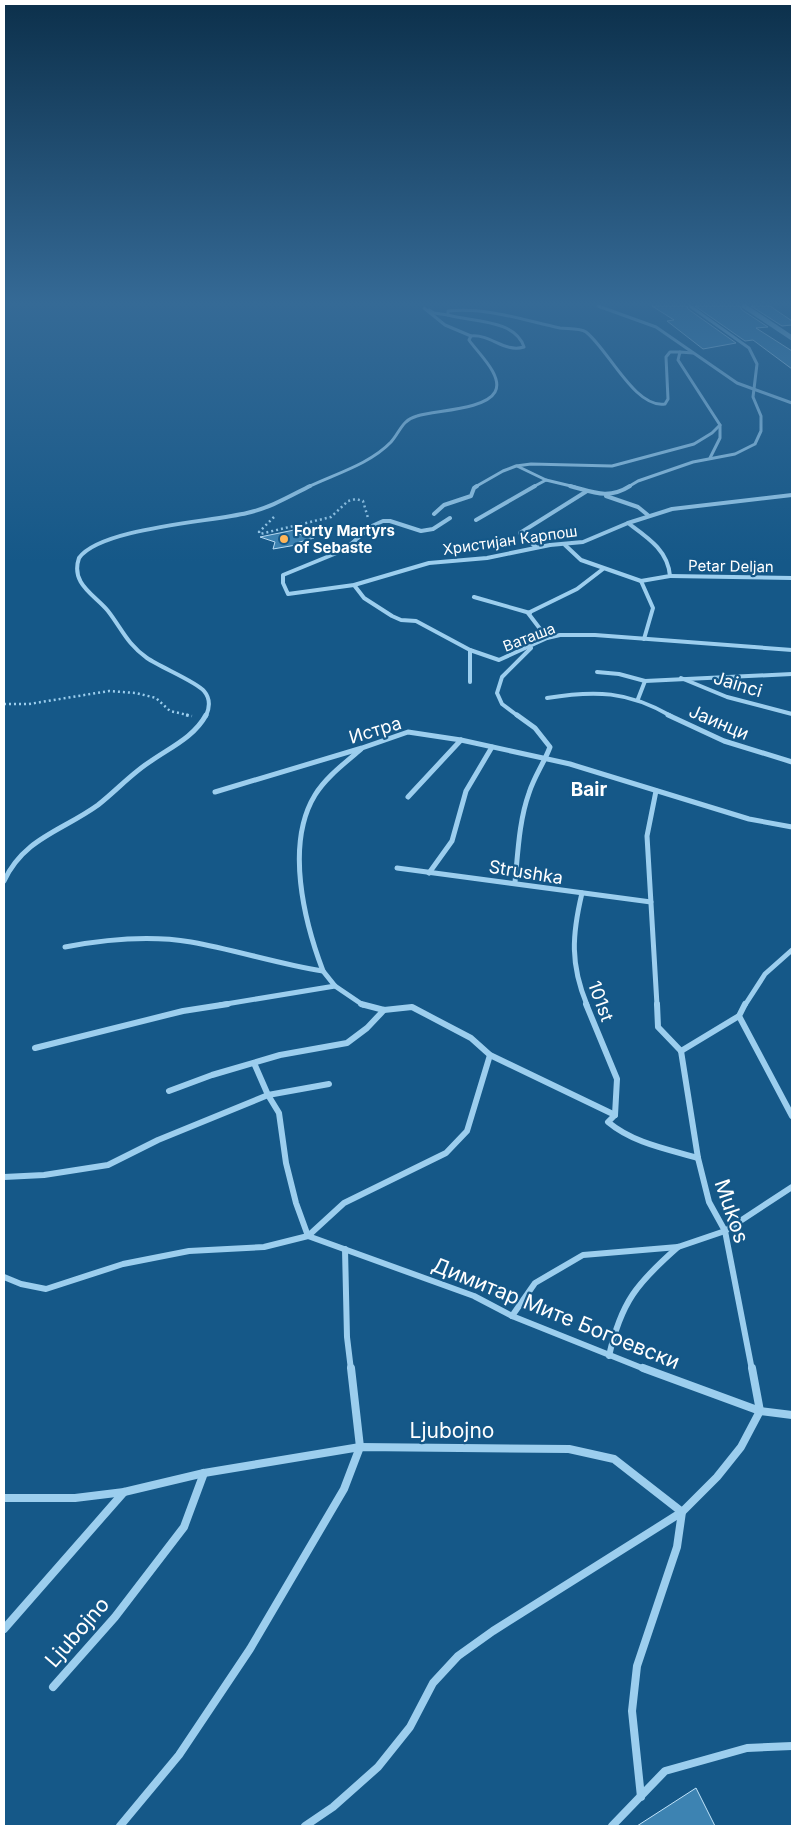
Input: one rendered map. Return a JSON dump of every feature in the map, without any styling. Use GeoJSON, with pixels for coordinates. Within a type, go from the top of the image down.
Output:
{"type":"FeatureCollection","features":[{"type":"Feature","properties":{"kind":"street"},"geometry":{"type":"LineString","coordinates":[[4,881],[14,861],[41,839],[92,809],[147,764],[192,734],[205,718],[210,706],[202,688],[134,648],[125,639],[103,604],[86,591],[79,577],[76,565],[82,554],[97,543],[119,536],[248,513],[282,502],[318,482],[375,455],[391,441],[398,429],[409,419],[423,413],[463,408],[488,399],[494,391]]}},
{"type":"Feature","properties":{"kind":"street"},"geometry":{"type":"LineString","coordinates":[[637,391],[650,403],[659,405],[666,404],[668,391]]}},
{"type":"Feature","properties":{"kind":"street"},"geometry":{"type":"LineString","coordinates":[[699,391],[716,418],[722,432],[720,442],[710,458]]}},
{"type":"Feature","properties":{"kind":"street"},"geometry":{"type":"LineString","coordinates":[[606,496],[620,492],[638,481],[665,471],[693,462],[735,454],[755,444],[761,431],[761,416],[753,397],[754,391]]}},
{"type":"Feature","properties":{"kind":"street"},"geometry":{"type":"LineString","coordinates":[[762,391],[792,403]]}},
{"type":"Feature","properties":{"kind":"street"},"geometry":{"type":"LineString","coordinates":[[434,514],[444,505],[470,496],[474,488],[503,471],[516,466],[531,464],[612,466],[694,444],[712,433],[720,425]]}},
{"type":"Feature","properties":{"kind":"street"},"geometry":{"type":"LineString","coordinates":[[516,466],[546,480],[606,496],[638,507],[649,516]]}},
{"type":"Feature","properties":{"kind":"street"},"geometry":{"type":"LineString","coordinates":[[476,520],[546,480]]}},
{"type":"Feature","properties":{"kind":"street"},"geometry":{"type":"LineString","coordinates":[[536,547],[520,533],[587,491]]}},
{"type":"Feature","properties":{"kind":"street","name":"Христијан Карпош"},"geometry":{"type":"LineString","coordinates":[[372,525],[343,551],[283,575],[283,583],[288,594],[354,585],[429,563],[487,558],[536,547],[583,542],[649,516],[696,505],[792,495]]}},
{"type":"Feature","properties":{"kind":"street"},"geometry":{"type":"LineString","coordinates":[[372,525],[385,520],[411,530],[425,530],[438,528],[450,518]]}},
{"type":"Feature","properties":{"kind":"street","name":"Petar Deljan"},"geometry":{"type":"LineString","coordinates":[[628,523],[656,545],[670,565],[670,576]]}},
{"type":"Feature","properties":{"kind":"street"},"geometry":{"type":"LineString","coordinates":[[565,545],[581,560],[640,581],[653,608],[644,639]]}},
{"type":"Feature","properties":{"kind":"street"},"geometry":{"type":"LineString","coordinates":[[530,613],[564,596],[592,579],[603,569]]}},
{"type":"Feature","properties":{"kind":"street","name":"Petar Deljan"},"geometry":{"type":"LineString","coordinates":[[640,581],[670,576],[792,578]]}},
{"type":"Feature","properties":{"kind":"street","name":"Ваташа"},"geometry":{"type":"LineString","coordinates":[[354,585],[364,598],[392,616],[401,620],[416,621],[470,650],[499,660],[547,638],[560,635],[594,635],[792,650]]}},
{"type":"Feature","properties":{"kind":"street"},"geometry":{"type":"LineString","coordinates":[[474,597],[530,613],[547,638]]}},
{"type":"Feature","properties":{"kind":"street"},"geometry":{"type":"LineString","coordinates":[[515,882],[519,827],[533,783],[550,747],[535,728],[502,704],[497,692],[502,677],[536,644]]}},
{"type":"Feature","properties":{"kind":"street"},"geometry":{"type":"LineString","coordinates":[[470,650],[469,659],[472,672],[470,682]]}},
{"type":"Feature","properties":{"kind":"street"},"geometry":{"type":"LineString","coordinates":[[596,672],[619,674],[645,681],[677,677],[738,677],[792,674]]}},
{"type":"Feature","properties":{"kind":"street","name":"Jainci"},"geometry":{"type":"LineString","coordinates":[[677,677],[727,697],[792,714]]}},
{"type":"Feature","properties":{"kind":"street"},"geometry":{"type":"LineString","coordinates":[[546,698],[573,693],[599,693],[638,700],[645,681]]}},
{"type":"Feature","properties":{"kind":"street","name":"Јаинци"},"geometry":{"type":"LineString","coordinates":[[638,700],[715,738],[754,752],[792,762]]}},
{"type":"Feature","properties":{"kind":"street","name":"Истра"},"geometry":{"type":"LineString","coordinates":[[215,792],[362,748],[408,732],[462,740],[546,758],[602,773],[749,819],[792,827]]}},
{"type":"Feature","properties":{"kind":"street"},"geometry":{"type":"LineString","coordinates":[[408,797],[462,740]]}},
{"type":"Feature","properties":{"kind":"street"},"geometry":{"type":"LineString","coordinates":[[429,873],[452,841],[466,791],[492,747]]}},
{"type":"Feature","properties":{"kind":"street"},"geometry":{"type":"LineString","coordinates":[[362,748],[325,782],[311,802],[299,845],[304,896],[313,948],[323,971],[336,986],[364,1006],[384,1010],[412,1007],[472,1038],[490,1055],[615,1115]]}},
{"type":"Feature","properties":{"kind":"street"},"geometry":{"type":"LineString","coordinates":[[656,791],[647,836],[658,1027],[681,1051],[739,1016],[751,993],[765,974],[792,950]]}},
{"type":"Feature","properties":{"kind":"street","name":"Strushka"},"geometry":{"type":"LineString","coordinates":[[397,868],[515,882],[651,902]]}},
{"type":"Feature","properties":{"kind":"street","name":"101st"},"geometry":{"type":"LineString","coordinates":[[582,893],[574,926],[574,956],[579,986],[617,1079],[615,1115],[608,1122],[615,1130],[628,1136],[698,1158]]}},
{"type":"Feature","properties":{"kind":"street"},"geometry":{"type":"LineString","coordinates":[[65,947],[103,940],[169,940],[206,944],[296,968],[323,971]]}},
{"type":"Feature","properties":{"kind":"street"},"geometry":{"type":"LineString","coordinates":[[35,1048],[183,1011],[336,986]]}},
{"type":"Feature","properties":{"kind":"street"},"geometry":{"type":"LineString","coordinates":[[169,1091],[212,1075],[280,1055],[347,1044],[367,1028],[384,1010]]}},
{"type":"Feature","properties":{"kind":"street"},"geometry":{"type":"LineString","coordinates":[[739,1016],[789,1104],[792,1116]]}},
{"type":"Feature","properties":{"kind":"street","name":"Mukos"},"geometry":{"type":"LineString","coordinates":[[681,1051],[698,1158],[709,1202],[725,1231],[760,1411]]}},
{"type":"Feature","properties":{"kind":"street"},"geometry":{"type":"LineString","coordinates":[[4,1277],[21,1284],[46,1289],[123,1264],[189,1251],[264,1247],[308,1236],[344,1203],[446,1154],[467,1131],[490,1055]]}},
{"type":"Feature","properties":{"kind":"street"},"geometry":{"type":"LineString","coordinates":[[254,1063],[268,1095],[279,1113],[286,1162],[296,1204],[308,1236]]}},
{"type":"Feature","properties":{"kind":"street"},"geometry":{"type":"LineString","coordinates":[[4,1178],[52,1174],[108,1164],[158,1140],[268,1095],[329,1084]]}},
{"type":"Feature","properties":{"kind":"street"},"geometry":{"type":"LineString","coordinates":[[512,1316],[535,1283],[583,1256],[678,1247],[725,1231],[792,1187]]}},
{"type":"Feature","properties":{"kind":"street","name":"Димитар Мите Богоевски"},"geometry":{"type":"LineString","coordinates":[[308,1236],[474,1296],[512,1316],[609,1356],[760,1411],[792,1415]]}},
{"type":"Feature","properties":{"kind":"street"},"geometry":{"type":"LineString","coordinates":[[609,1356],[615,1329],[624,1307],[644,1276],[678,1247]]}},
{"type":"Feature","properties":{"kind":"street"},"geometry":{"type":"LineString","coordinates":[[120,1826],[179,1755],[250,1649],[344,1489],[360,1447],[347,1337],[345,1249]]}},
{"type":"Feature","properties":{"kind":"street"},"geometry":{"type":"LineString","coordinates":[[305,1826],[333,1807],[378,1766],[410,1727],[433,1683],[458,1656],[493,1631],[682,1512],[717,1477],[741,1447],[760,1411]]}},
{"type":"Feature","properties":{"kind":"street","name":"Ljubojno"},"geometry":{"type":"LineString","coordinates":[[4,1498],[75,1498],[124,1492],[204,1473],[360,1447],[569,1449],[614,1459],[682,1512]]}},
{"type":"Feature","properties":{"kind":"street","name":"Ljubojno"},"geometry":{"type":"LineString","coordinates":[[52,1687],[115,1617],[184,1527],[204,1473]]}},
{"type":"Feature","properties":{"kind":"street"},"geometry":{"type":"LineString","coordinates":[[4,1629],[124,1492]]}},
{"type":"Feature","properties":{"kind":"street"},"geometry":{"type":"LineString","coordinates":[[641,1797],[632,1711],[637,1666],[677,1547],[682,1512]]}},
{"type":"Feature","properties":{"kind":"street"},"geometry":{"type":"LineString","coordinates":[[612,1826],[665,1771],[747,1748],[792,1746]]}},
{"type":"Feature","properties":{"kind":"path"},"geometry":{"type":"LineString","coordinates":[[282,502],[282,510],[265,525],[259,532],[260,534],[331,517],[348,501],[356,499],[363,501],[365,511],[372,525]]}},
{"type":"Feature","properties":{"kind":"path"},"geometry":{"type":"LineString","coordinates":[[4,704],[29,704],[109,691],[136,693],[156,698],[170,711],[205,718]]}},
{"type":"Feature","properties":{"kind":"building","name":"Forty Martyrs of Sebaste"},"geometry":{"type":"Polygon","coordinates":[[[299,529],[298,534],[314,538],[296,543],[296,545],[273,549],[275,542],[260,537],[299,529]]]}},
{"type":"Feature","properties":{"kind":"building"},"geometry":{"type":"Polygon","coordinates":[[[696,1788],[715,1826],[637,1826],[696,1788]]]}},
{"type":"Feature","properties":{"kind":"place","name":"Forty Martyrs of Sebaste"},"geometry":{"type":"Point","coordinates":[284,539]}},
{"type":"Feature","properties":{"kind":"district","name":"Bair"},"geometry":{"type":"Point","coordinates":[589,789]}}]}
